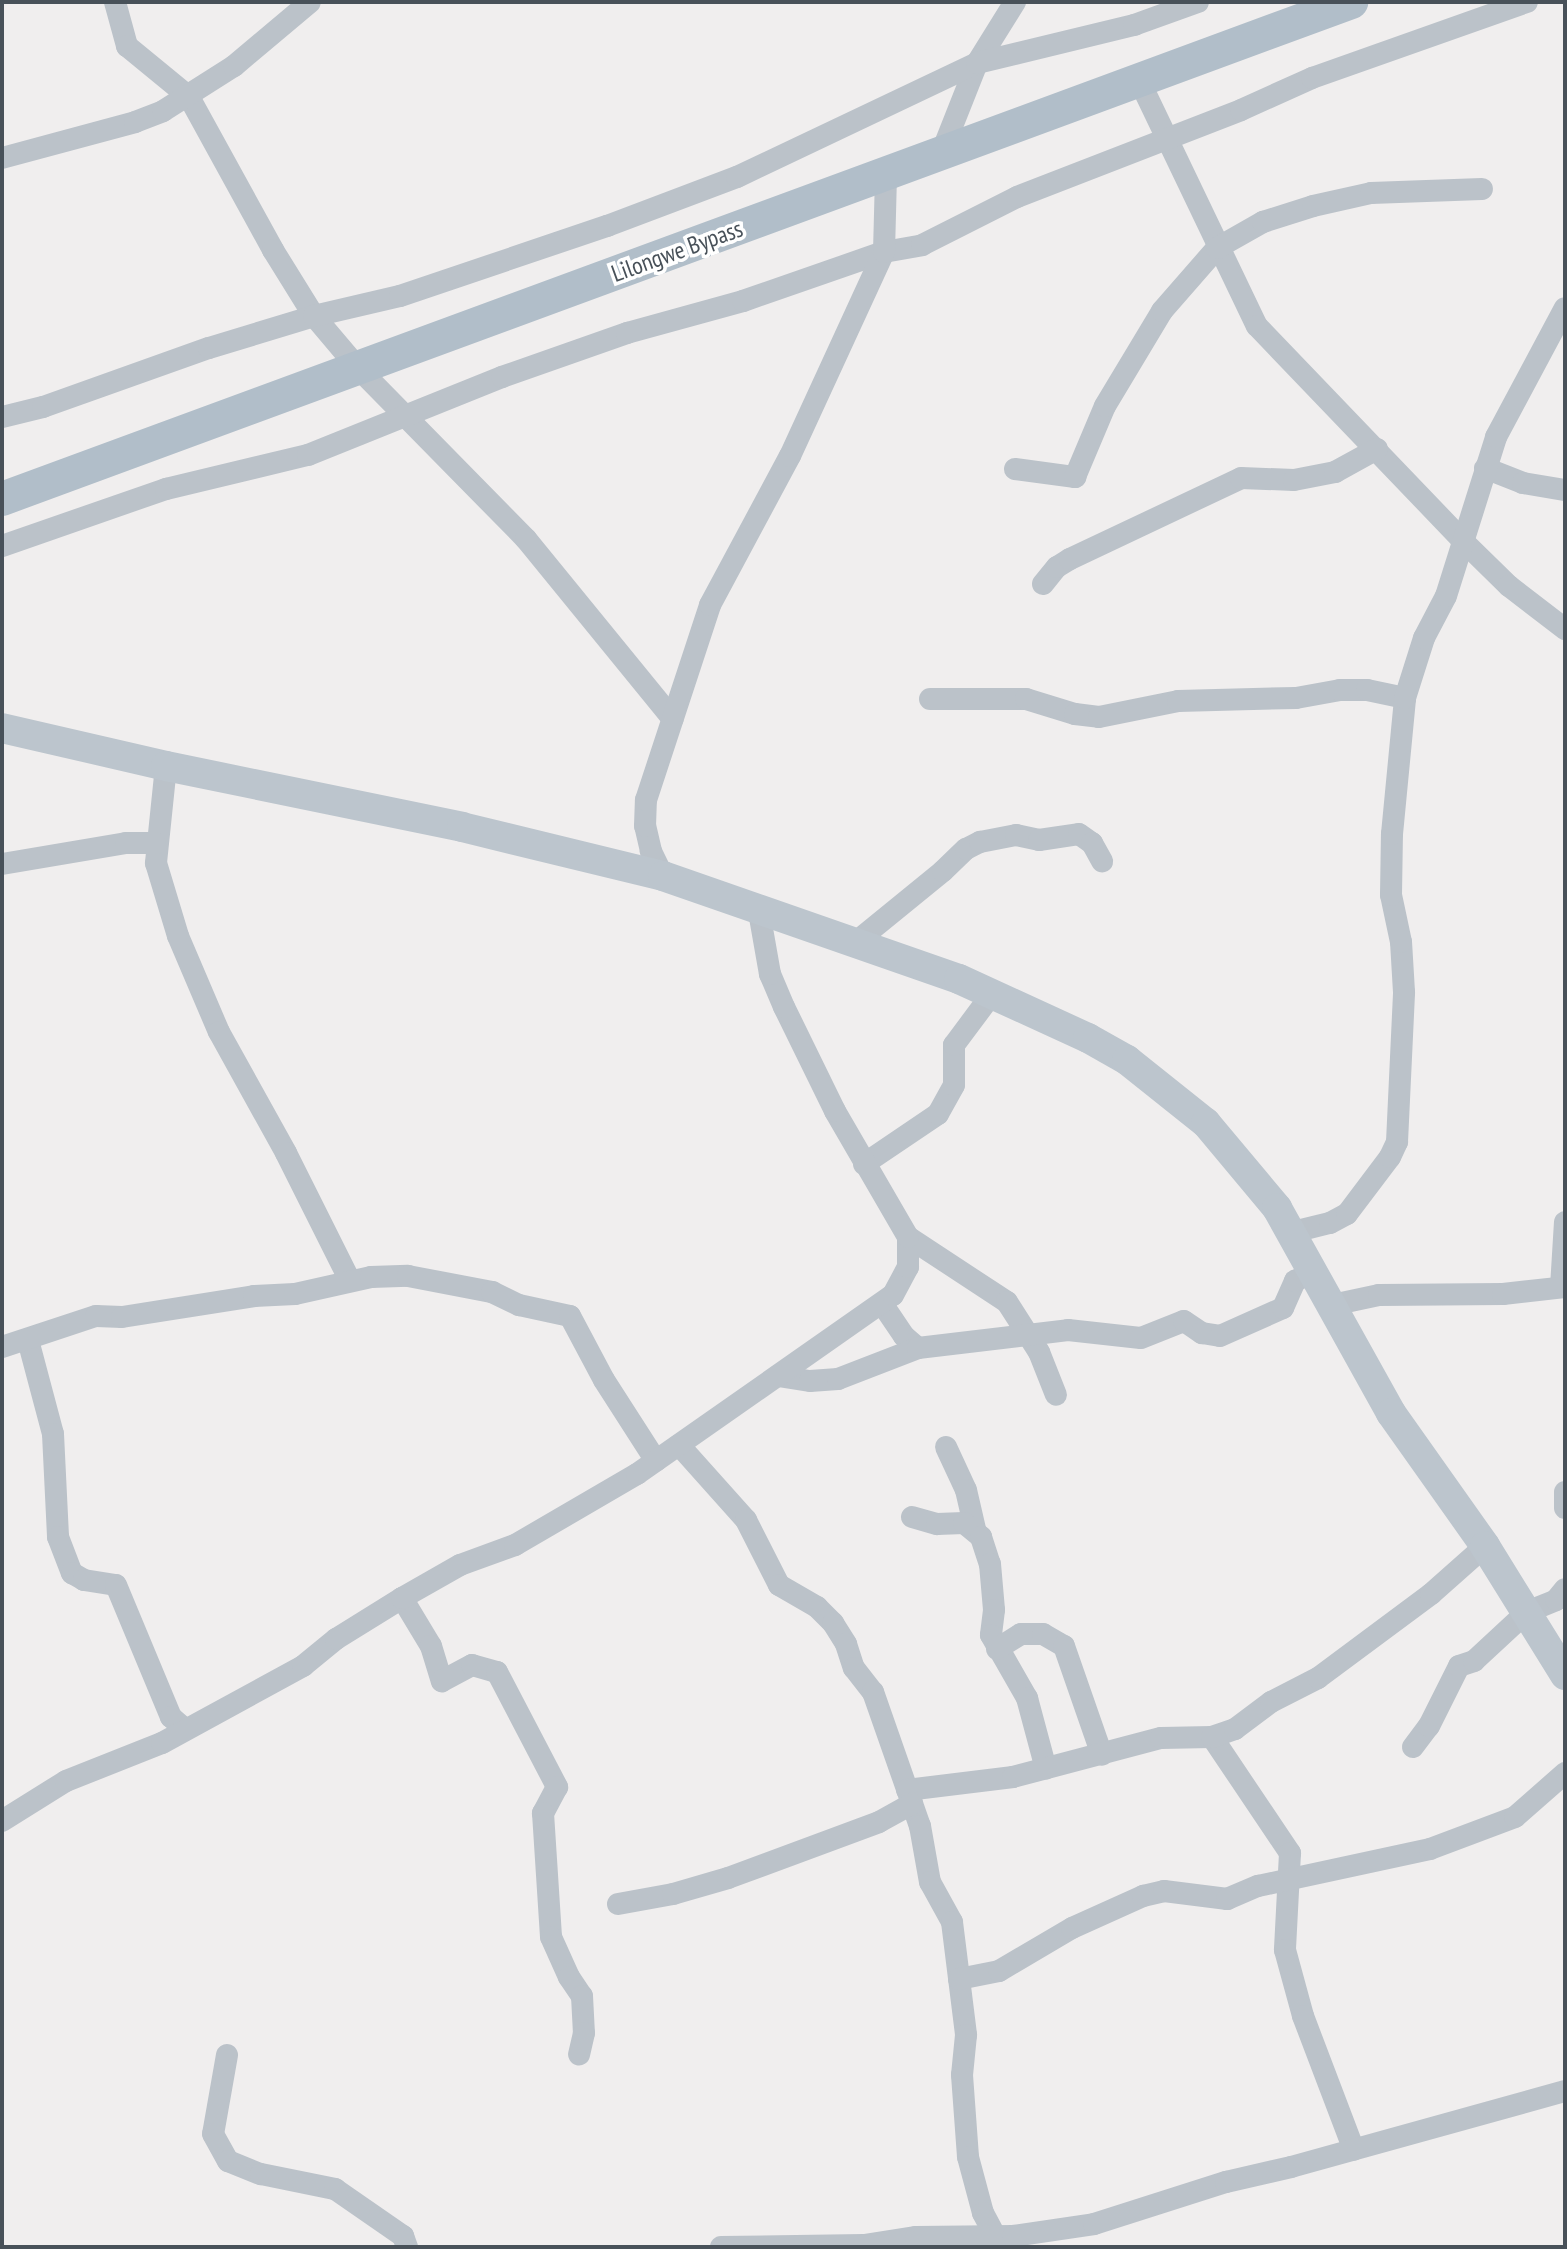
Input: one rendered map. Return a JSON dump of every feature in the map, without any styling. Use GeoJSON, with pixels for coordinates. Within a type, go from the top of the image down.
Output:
{"type":"FeatureCollection","features":[{"type":"Feature","properties":{"kind":"main road","name":"Lilongwe Bypass"},"geometry":{"type":"LineString","coordinates":[[2,499],[1351,2]]}},
{"type":"Feature","properties":{"kind":"street"},"geometry":{"type":"LineString","coordinates":[[115,2],[127,46],[189,97],[273,250],[314,316],[358,368],[526,539],[673,719]]}},
{"type":"Feature","properties":{"kind":"street"},"geometry":{"type":"LineString","coordinates":[[2,158],[135,122],[189,97],[277,33],[310,2]]}},
{"type":"Feature","properties":{"kind":"street"},"geometry":{"type":"LineString","coordinates":[[941,154],[977,63],[1015,2]]}},
{"type":"Feature","properties":{"kind":"street"},"geometry":{"type":"LineString","coordinates":[[2,417],[43,407],[209,348],[314,316],[400,296],[622,221],[737,177],[977,63],[1134,25],[1198,2]]}},
{"type":"Feature","properties":{"kind":"street"},"geometry":{"type":"LineString","coordinates":[[2,546],[166,489],[308,455],[502,377],[627,333],[743,301],[884,252],[922,245],[1017,197],[1382,50],[1527,2]]}},
{"type":"Feature","properties":{"kind":"street"},"geometry":{"type":"LineString","coordinates":[[1139,80],[1257,326],[1464,542],[1509,586],[1565,629]]}},
{"type":"Feature","properties":{"kind":"street"},"geometry":{"type":"LineString","coordinates":[[663,876],[651,851],[645,826],[646,800],[710,605],[790,456],[884,252],[886,174]]}},
{"type":"Feature","properties":{"kind":"street"},"geometry":{"type":"LineString","coordinates":[[1015,469],[1075,477],[1105,406],[1162,311],[1217,248],[1263,222],[1313,206],[1371,193],[1482,189]]}},
{"type":"Feature","properties":{"kind":"street"},"geometry":{"type":"LineString","coordinates":[[1293,1232],[1330,1223],[1347,1214],[1390,1157],[1400,1127],[1404,992],[1401,942],[1391,895],[1394,789],[1405,698],[1424,638],[1446,596],[1485,468],[1522,385],[1565,308]]}},
{"type":"Feature","properties":{"kind":"street"},"geometry":{"type":"LineString","coordinates":[[1043,584],[1057,567],[1070,559],[1241,478],[1294,480],[1335,472],[1377,449]]}},
{"type":"Feature","properties":{"kind":"street"},"geometry":{"type":"LineString","coordinates":[[1485,468],[1535,486],[1565,490]]}},
{"type":"Feature","properties":{"kind":"street"},"geometry":{"type":"LineString","coordinates":[[930,699],[1026,699],[1075,714],[1099,717],[1178,701],[1212,703],[1257,697],[1296,698],[1340,690],[1367,690],[1405,698]]}},
{"type":"Feature","properties":{"kind":"street"},"geometry":{"type":"LineString","coordinates":[[2,728],[166,766],[462,827],[663,876],[856,942],[992,994],[1088,1038],[1159,1082],[1241,1161],[1293,1232],[1391,1413],[1485,1546],[1564,1673]]}},
{"type":"Feature","properties":{"kind":"street"},"geometry":{"type":"LineString","coordinates":[[166,766],[155,843],[160,883],[212,1018],[350,1281]]}},
{"type":"Feature","properties":{"kind":"street"},"geometry":{"type":"LineString","coordinates":[[856,942],[966,849],[980,842],[1016,835],[1039,840],[1079,834],[1092,843],[1102,861]]}},
{"type":"Feature","properties":{"kind":"street"},"geometry":{"type":"LineString","coordinates":[[2,864],[126,843],[155,843]]}},
{"type":"Feature","properties":{"kind":"street"},"geometry":{"type":"LineString","coordinates":[[758,906],[770,974],[784,1007],[864,1164],[908,1237],[999,1295],[1028,1334],[1056,1395]]}},
{"type":"Feature","properties":{"kind":"street"},"geometry":{"type":"LineString","coordinates":[[864,1164],[938,1114],[954,1085],[954,1045],[992,994]]}},
{"type":"Feature","properties":{"kind":"street"},"geometry":{"type":"LineString","coordinates":[[1332,1305],[1379,1295],[1489,1295],[1563,1287],[1565,1222]]}},
{"type":"Feature","properties":{"kind":"street"},"geometry":{"type":"LineString","coordinates":[[2,1821],[66,1781],[162,1743],[303,1666],[336,1639],[402,1598],[460,1565],[515,1545],[656,1461],[883,1305],[893,1295],[908,1267],[908,1237]]}},
{"type":"Feature","properties":{"kind":"street"},"geometry":{"type":"LineString","coordinates":[[778,1376],[810,1381],[838,1379],[918,1348],[1068,1330],[1141,1338],[1184,1321],[1202,1333],[1220,1336],[1283,1308],[1295,1281],[1315,1271]]}},
{"type":"Feature","properties":{"kind":"street"},"geometry":{"type":"LineString","coordinates":[[185,1729],[171,1717],[116,1585],[84,1580],[72,1573],[58,1537],[53,1434],[10,1343],[72,1321],[96,1316],[137,1315],[254,1296],[295,1294],[391,1275],[408,1276],[492,1292],[519,1305],[570,1316],[604,1380],[656,1461]]}},
{"type":"Feature","properties":{"kind":"street"},"geometry":{"type":"LineString","coordinates":[[883,1305],[898,1328],[918,1348]]}},
{"type":"Feature","properties":{"kind":"street"},"geometry":{"type":"LineString","coordinates":[[679,1445],[746,1520],[779,1585],[817,1607],[833,1623],[846,1644],[854,1668],[873,1692],[910,1797],[930,1882],[952,1922],[966,2035],[962,2075],[968,2157],[983,2213],[995,2236]]}},
{"type":"Feature","properties":{"kind":"street"},"geometry":{"type":"LineString","coordinates":[[946,1447],[966,1490],[975,1529],[988,1551],[994,1610],[991,1635],[1033,1712],[1046,1769]]}},
{"type":"Feature","properties":{"kind":"street"},"geometry":{"type":"LineString","coordinates":[[1565,1492],[1565,1508]]}},
{"type":"Feature","properties":{"kind":"street"},"geometry":{"type":"LineString","coordinates":[[912,1517],[937,1524],[964,1523],[975,1529]]}},
{"type":"Feature","properties":{"kind":"street"},"geometry":{"type":"LineString","coordinates":[[618,1904],[673,1894],[728,1878],[879,1822],[910,1797],[1013,1777],[1161,1738],[1212,1737],[1235,1729],[1271,1702],[1318,1678],[1431,1594],[1485,1546]]}},
{"type":"Feature","properties":{"kind":"street"},"geometry":{"type":"LineString","coordinates":[[1413,1747],[1436,1713],[1459,1666],[1474,1661],[1527,1612],[1556,1600],[1565,1589]]}},
{"type":"Feature","properties":{"kind":"street"},"geometry":{"type":"LineString","coordinates":[[402,1598],[431,1646],[442,1681],[472,1665],[497,1672],[557,1787],[543,1813],[550,1923],[557,1951],[582,1996],[584,2033],[579,2054]]}},
{"type":"Feature","properties":{"kind":"street"},"geometry":{"type":"LineString","coordinates":[[997,1649],[1021,1634],[1043,1634],[1064,1646],[1102,1755]]}},
{"type":"Feature","properties":{"kind":"street"},"geometry":{"type":"LineString","coordinates":[[1212,1737],[1244,1780],[1275,1834],[1290,1853],[1285,1950],[1330,2092],[1354,2150]]}},
{"type":"Feature","properties":{"kind":"street"},"geometry":{"type":"LineString","coordinates":[[959,1979],[999,1971],[1072,1928],[1143,1896],[1164,1891],[1227,1899],[1258,1886],[1430,1849],[1515,1817],[1565,1773]]}},
{"type":"Feature","properties":{"kind":"street"},"geometry":{"type":"LineString","coordinates":[[227,2055],[213,2134],[228,2161],[261,2174],[335,2189],[403,2236],[407,2247]]}},
{"type":"Feature","properties":{"kind":"street"},"geometry":{"type":"LineString","coordinates":[[721,2247],[786,2243],[864,2245],[916,2237],[995,2236],[1094,2224],[1226,2182],[1565,2091]]}}]}
